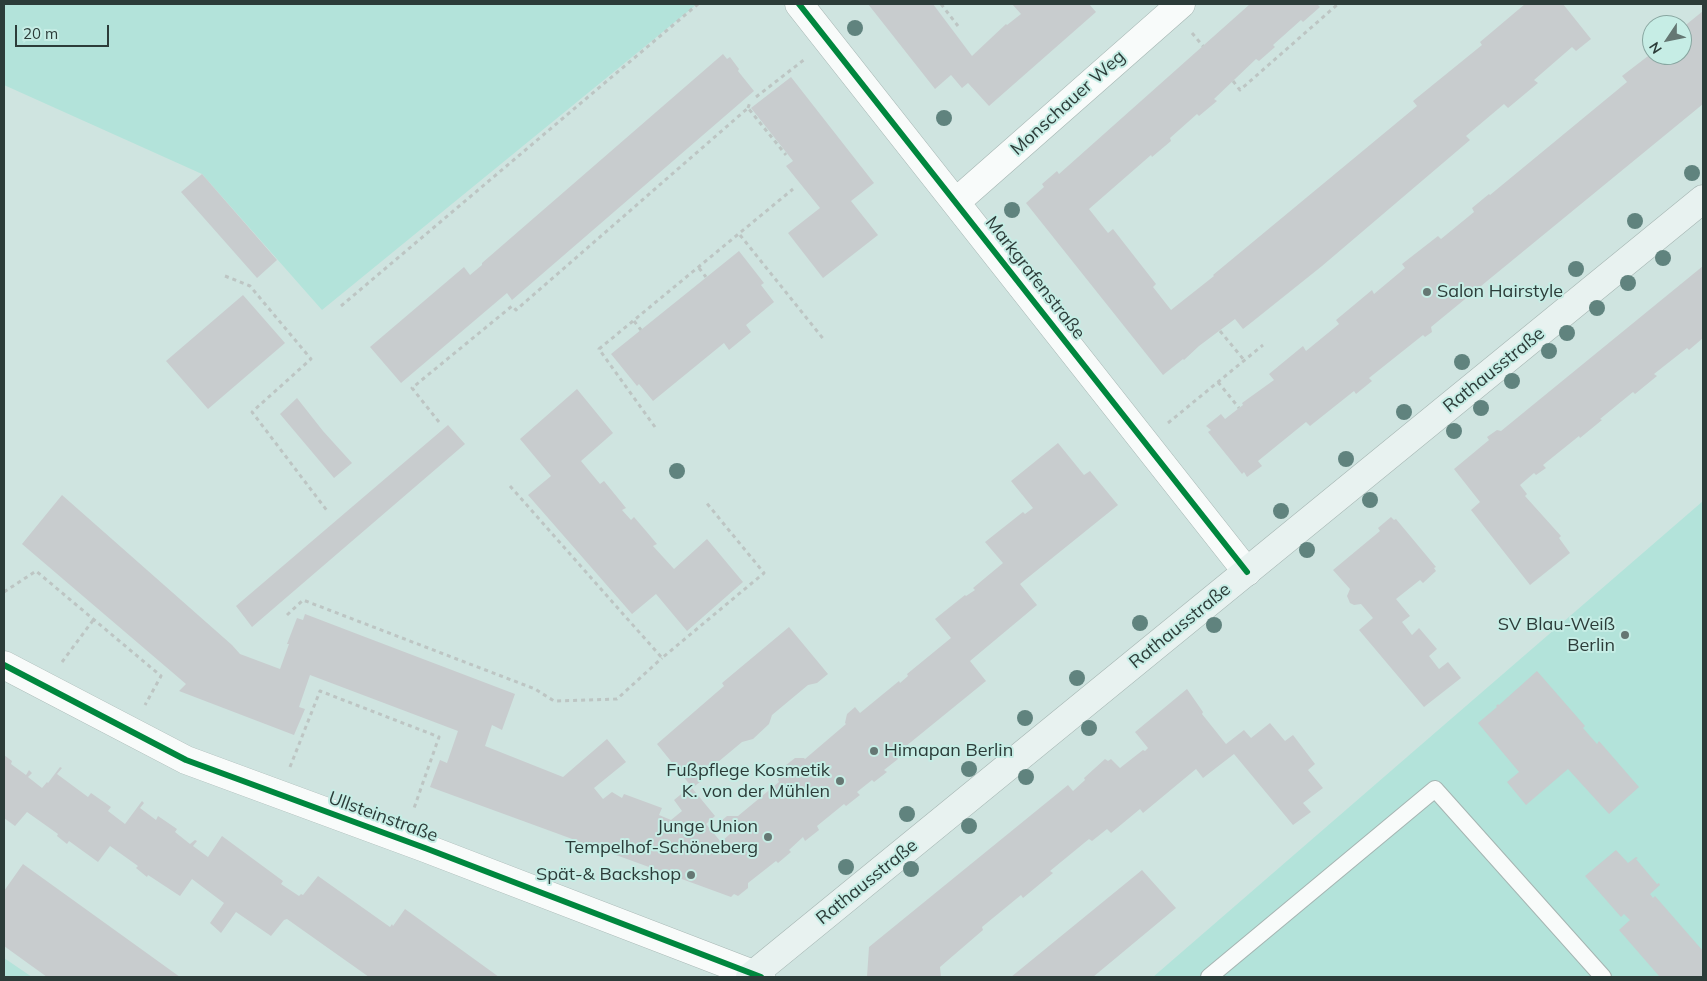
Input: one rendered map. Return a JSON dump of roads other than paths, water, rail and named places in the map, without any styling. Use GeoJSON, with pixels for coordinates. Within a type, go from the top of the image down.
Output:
{"type":"FeatureCollection","features":[{"type":"Feature","properties":{"kind":"main road","name":"Rathausstraße"},"geometry":{"type":"LineString","coordinates":[[755,976],[1703,199]]}},
{"type":"Feature","properties":{"kind":"street","name":"Markgrafenstraße"},"geometry":{"type":"LineString","coordinates":[[799,4],[1247,572]]}},
{"type":"Feature","properties":{"kind":"street","name":"Monschauer Weg"},"geometry":{"type":"LineString","coordinates":[[956,202],[1184,16]]}},
{"type":"Feature","properties":{"kind":"street","name":"Ullsteinstraße"},"geometry":{"type":"LineString","coordinates":[[4,665],[186,760],[425,848],[755,976]]}},
{"type":"Feature","properties":{"kind":"lane"},"geometry":{"type":"LineString","coordinates":[[1209,977],[1435,789],[1604,977]]}},
{"type":"Feature","properties":{"kind":"place","name":"Salon Hairstyle"},"geometry":{"type":"Point","coordinates":[1427,292]}},
{"type":"Feature","properties":{"kind":"place","name":"SV Blau-Weiß Berlin"},"geometry":{"type":"Point","coordinates":[1625,635]}},
{"type":"Feature","properties":{"kind":"place","name":"Himapan Berlin"},"geometry":{"type":"Point","coordinates":[874,751]}},
{"type":"Feature","properties":{"kind":"place","name":"Fußpflege Kosmetik K. von der Mühlen"},"geometry":{"type":"Point","coordinates":[840,781]}},
{"type":"Feature","properties":{"kind":"place","name":"Junge Union Tempelhof-Schöneberg"},"geometry":{"type":"Point","coordinates":[768,837]}},
{"type":"Feature","properties":{"kind":"place","name":"Spät-& Backshop"},"geometry":{"type":"Point","coordinates":[691,875]}}]}
